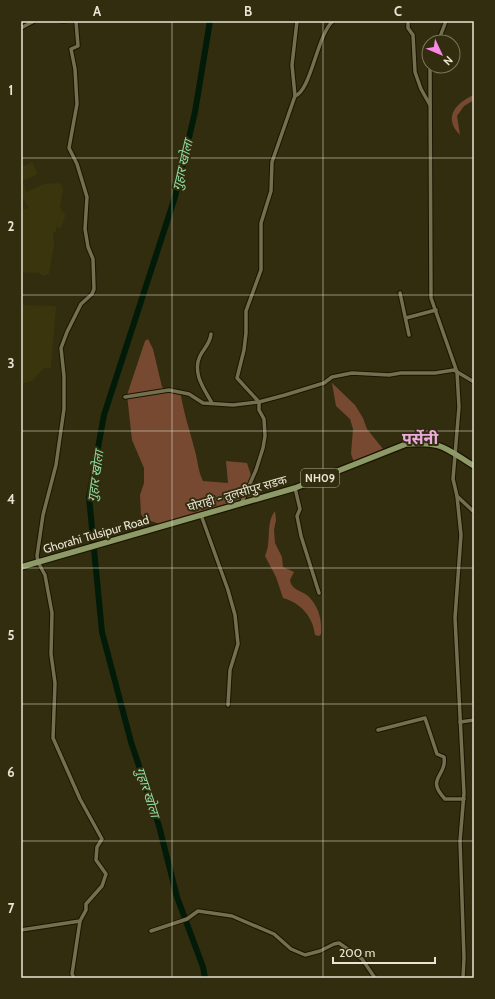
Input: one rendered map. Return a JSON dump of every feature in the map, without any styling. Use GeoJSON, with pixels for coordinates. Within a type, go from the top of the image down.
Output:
{"type":"FeatureCollection","features":[{"type":"Feature","properties":{"kind":"main road","name":"घोराही - तुलसीपुर सडक"},"geometry":{"type":"LineString","coordinates":[[160,526],[295,488],[406,444],[423,443],[442,446],[455,452],[474,466]]}},
{"type":"Feature","properties":{"kind":"main road","name":"Ghorahi Tulsipur Road"},"geometry":{"type":"LineString","coordinates":[[38,562],[160,526]]}},
{"type":"Feature","properties":{"kind":"main road","name":"NH09"},"geometry":{"type":"LineString","coordinates":[[21,567],[38,562]]}},
{"type":"Feature","properties":{"kind":"street"},"geometry":{"type":"LineString","coordinates":[[21,28],[34,21]]}},
{"type":"Feature","properties":{"kind":"street"},"geometry":{"type":"LineString","coordinates":[[74,978],[72,974],[80,921],[86,910],[86,904],[102,886],[105,876],[96,860],[98,847],[102,839],[80,799],[54,738],[55,683],[51,654],[52,612],[45,575],[38,562],[43,515],[56,465],[64,408],[64,376],[61,348],[81,304],[92,294],[94,289],[93,259],[88,247],[85,229],[87,197],[77,164],[70,154],[69,148],[77,104],[75,69],[71,49],[78,46],[76,21]]}},
{"type":"Feature","properties":{"kind":"street"},"geometry":{"type":"LineString","coordinates":[[241,504],[256,470],[265,436],[264,419],[259,410],[259,402],[237,378],[246,333],[246,311],[261,270],[261,223],[271,191],[272,162],[295,96],[292,65],[297,21]]}},
{"type":"Feature","properties":{"kind":"street"},"geometry":{"type":"LineString","coordinates":[[295,96],[303,91],[328,26],[333,21]]}},
{"type":"Feature","properties":{"kind":"street"},"geometry":{"type":"LineString","coordinates":[[408,21],[408,28],[413,35],[415,72],[421,89],[430,106]]}},
{"type":"Feature","properties":{"kind":"street"},"geometry":{"type":"LineString","coordinates":[[441,34],[446,21]]}},
{"type":"Feature","properties":{"kind":"street"},"geometry":{"type":"LineString","coordinates":[[430,74],[431,298],[457,372],[459,407],[453,479],[457,496],[461,535],[455,618],[464,799],[460,841],[464,958],[462,978]]}},
{"type":"Feature","properties":{"kind":"street"},"geometry":{"type":"LineString","coordinates":[[400,293],[409,335]]}},
{"type":"Feature","properties":{"kind":"street"},"geometry":{"type":"LineString","coordinates":[[406,318],[436,310]]}},
{"type":"Feature","properties":{"kind":"street"},"geometry":{"type":"LineString","coordinates":[[212,334],[210,341],[199,360],[197,374],[212,403]]}},
{"type":"Feature","properties":{"kind":"street"},"geometry":{"type":"LineString","coordinates":[[125,397],[169,390],[189,394],[203,403],[233,406],[259,402],[324,383],[332,377],[352,373],[390,375],[401,373],[435,373],[451,370],[464,374],[474,382]]}},
{"type":"Feature","properties":{"kind":"street"},"geometry":{"type":"LineString","coordinates":[[295,488],[300,509],[297,516],[301,536],[319,593]]}},
{"type":"Feature","properties":{"kind":"street"},"geometry":{"type":"LineString","coordinates":[[457,496],[474,512]]}},
{"type":"Feature","properties":{"kind":"street"},"geometry":{"type":"LineString","coordinates":[[201,515],[228,590],[235,615],[238,644],[230,670],[228,705]]}},
{"type":"Feature","properties":{"kind":"street"},"geometry":{"type":"LineString","coordinates":[[378,730],[425,718],[437,754],[444,757],[445,764],[436,781],[438,791],[445,800],[464,799]]}},
{"type":"Feature","properties":{"kind":"street"},"geometry":{"type":"LineString","coordinates":[[460,722],[474,720]]}},
{"type":"Feature","properties":{"kind":"street"},"geometry":{"type":"LineString","coordinates":[[151,931],[187,919],[198,911],[232,916],[274,934],[291,949],[304,955],[320,951],[334,944],[340,943],[362,959],[375,978]]}},
{"type":"Feature","properties":{"kind":"street"},"geometry":{"type":"LineString","coordinates":[[21,930],[80,921]]}},
{"type":"Feature","properties":{"kind":"shaded area"},"geometry":{"type":"Polygon","coordinates":[[[474,95],[474,100],[464,106],[457,116],[460,135],[452,123],[452,117],[461,102],[474,95]]]}},
{"type":"Feature","properties":{"kind":"shaded area"},"geometry":{"type":"Polygon","coordinates":[[[32,162],[38,174],[22,181],[26,192],[44,184],[60,183],[63,190],[60,207],[66,214],[61,228],[56,227],[56,232],[53,232],[54,245],[49,274],[44,276],[39,273],[21,272],[21,210],[29,208],[24,199],[21,198],[21,194],[24,192],[21,191],[21,166],[25,166],[32,162]]]}},
{"type":"Feature","properties":{"kind":"shaded area"},"geometry":{"type":"Polygon","coordinates":[[[21,305],[56,306],[51,368],[44,368],[32,381],[24,383],[21,381],[21,305]]]}},
{"type":"Feature","properties":{"kind":"shaded area"},"geometry":{"type":"Polygon","coordinates":[[[148,339],[153,349],[162,387],[165,389],[180,390],[203,481],[228,483],[226,461],[247,463],[258,496],[160,524],[144,519],[141,514],[140,495],[144,483],[144,468],[132,440],[127,395],[145,341],[148,339]]]}},
{"type":"Feature","properties":{"kind":"shaded area"},"geometry":{"type":"Polygon","coordinates":[[[332,383],[355,405],[363,418],[367,429],[383,449],[354,462],[351,454],[353,429],[350,419],[336,406],[332,383]]]}},
{"type":"Feature","properties":{"kind":"shaded area"},"geometry":{"type":"Polygon","coordinates":[[[275,511],[275,543],[282,557],[283,567],[294,572],[290,580],[293,587],[308,595],[316,606],[321,624],[321,634],[319,636],[315,635],[312,622],[301,607],[283,598],[276,577],[265,556],[268,545],[270,522],[275,511]]]}},
{"type":"Feature","properties":{"kind":"waterway","name":"गुहार खोला"},"geometry":{"type":"LineString","coordinates":[[205,978],[203,967],[177,897],[159,826],[131,742],[102,632],[89,497],[104,415],[175,197],[195,112],[210,21]]}},
{"type":"Feature","properties":{"kind":"district","name":"पर्सेनी"},"geometry":{"type":"Point","coordinates":[420,438]}}]}
